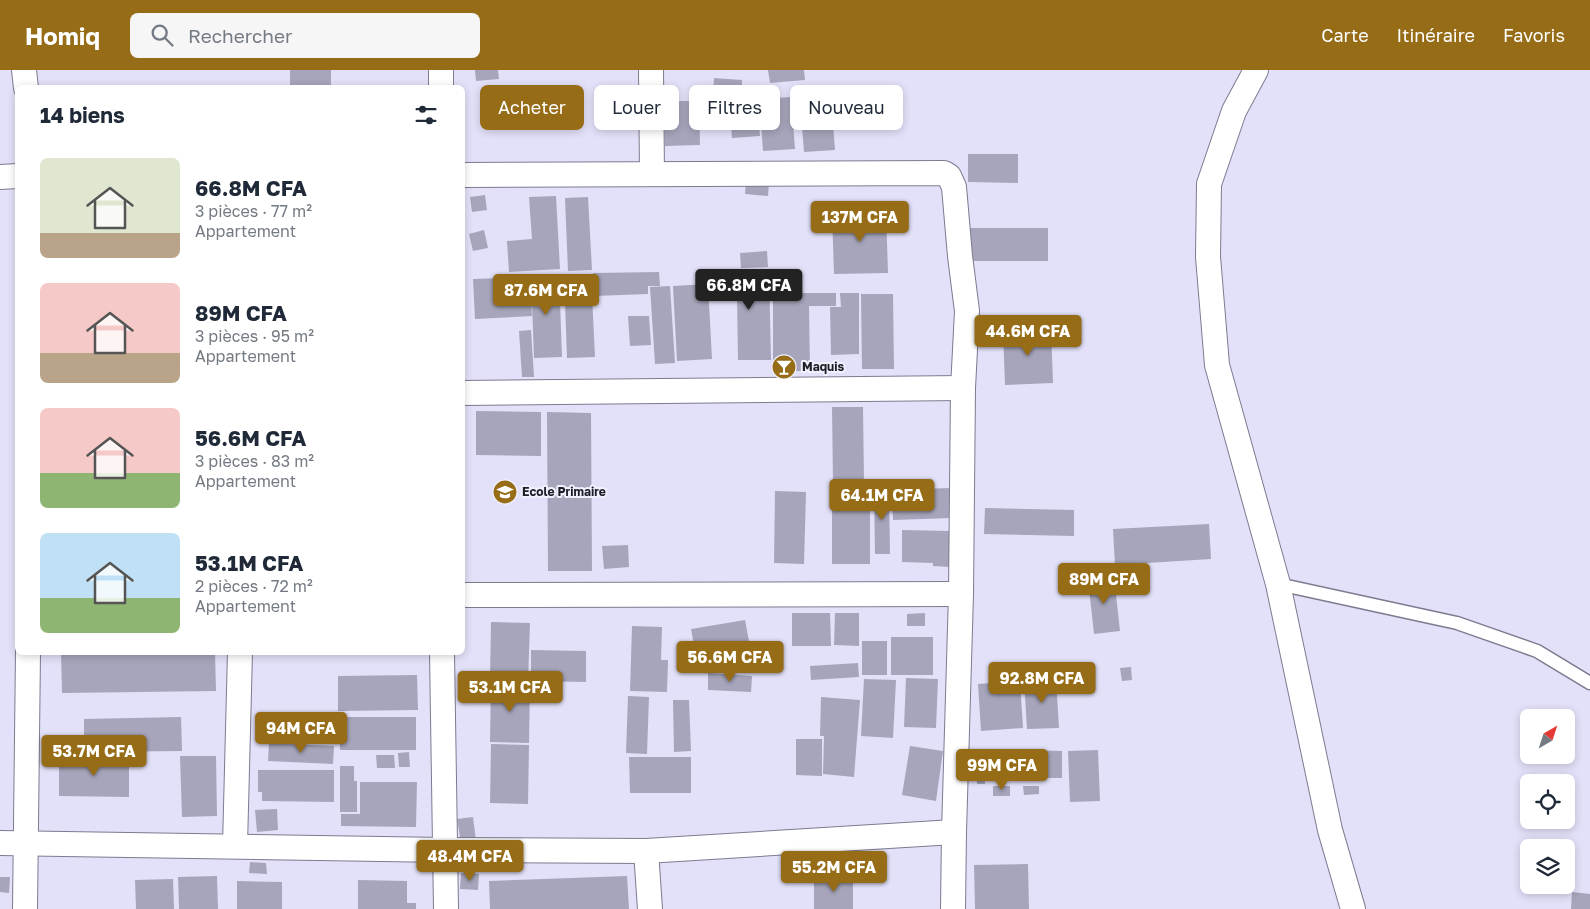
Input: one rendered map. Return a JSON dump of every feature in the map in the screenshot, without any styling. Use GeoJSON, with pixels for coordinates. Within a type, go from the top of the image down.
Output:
{"type":"FeatureCollection","features":[{"type":"Feature","properties":{"kind":"street"},"geometry":{"type":"LineString","coordinates":[[24,70],[26,85]]}},
{"type":"Feature","properties":{"kind":"street"},"geometry":{"type":"LineString","coordinates":[[441,70],[441,85]]}},
{"type":"Feature","properties":{"kind":"street"},"geometry":{"type":"LineString","coordinates":[[651,70],[652,174]]}},
{"type":"Feature","properties":{"kind":"street"},"geometry":{"type":"LineString","coordinates":[[1256,70],[1234,111],[1209,184],[1208,257],[1218,365],[1278,584],[1330,830],[1353,909]]}},
{"type":"Feature","properties":{"kind":"street"},"geometry":{"type":"LineString","coordinates":[[465,175],[944,173],[949,176],[954,187],[960,256],[968,311],[963,388],[961,594],[953,909]]}},
{"type":"Feature","properties":{"kind":"street"},"geometry":{"type":"LineString","coordinates":[[0,177],[15,176]]}},
{"type":"Feature","properties":{"kind":"street"},"geometry":{"type":"LineString","coordinates":[[465,393],[963,388]]}},
{"type":"Feature","properties":{"kind":"street"},"geometry":{"type":"LineString","coordinates":[[465,595],[961,594]]}},
{"type":"Feature","properties":{"kind":"street"},"geometry":{"type":"LineString","coordinates":[[25,909],[28,655]]}},
{"type":"Feature","properties":{"kind":"street"},"geometry":{"type":"LineString","coordinates":[[235,846],[240,655]]}},
{"type":"Feature","properties":{"kind":"street"},"geometry":{"type":"LineString","coordinates":[[442,655],[446,909]]}},
{"type":"Feature","properties":{"kind":"street"},"geometry":{"type":"LineString","coordinates":[[0,842],[445,850],[646,851],[954,832]]}},
{"type":"Feature","properties":{"kind":"street"},"geometry":{"type":"LineString","coordinates":[[646,851],[650,909]]}},
{"type":"Feature","properties":{"kind":"lane"},"geometry":{"type":"LineString","coordinates":[[1278,584],[1457,623],[1537,651],[1590,683]]}},
{"type":"Feature","properties":{"kind":"building"},"geometry":{"type":"Polygon","coordinates":[[[290,70],[331,70],[331,85],[290,85],[290,70]]]}},
{"type":"Feature","properties":{"kind":"building"},"geometry":{"type":"Polygon","coordinates":[[[475,70],[498,70],[499,79],[476,81],[475,70]]]}},
{"type":"Feature","properties":{"kind":"building"},"geometry":{"type":"Polygon","coordinates":[[[768,70],[804,70],[805,80],[770,83],[768,70]]]}},
{"type":"Feature","properties":{"kind":"building"},"geometry":{"type":"Polygon","coordinates":[[[714,78],[742,80],[742,85],[714,85],[714,78]]]}},
{"type":"Feature","properties":{"kind":"building"},"geometry":{"type":"Polygon","coordinates":[[[790,97],[790,130],[794,130],[795,149],[763,151],[761,130],[780,130],[780,98],[790,97]]]}},
{"type":"Feature","properties":{"kind":"building"},"geometry":{"type":"Polygon","coordinates":[[[679,101],[689,101],[689,130],[700,130],[700,145],[665,146],[664,130],[679,130],[679,101]]]}},
{"type":"Feature","properties":{"kind":"building"},"geometry":{"type":"Polygon","coordinates":[[[731,130],[760,130],[760,136],[732,138],[731,130]]]}},
{"type":"Feature","properties":{"kind":"building"},"geometry":{"type":"Polygon","coordinates":[[[802,130],[833,130],[835,150],[804,152],[802,130]]]}},
{"type":"Feature","properties":{"kind":"building"},"geometry":{"type":"Polygon","coordinates":[[[968,154],[1018,154],[1018,183],[968,182],[968,154]]]}},
{"type":"Feature","properties":{"kind":"building"},"geometry":{"type":"Polygon","coordinates":[[[746,180],[769,183],[768,196],[745,194],[746,180]]]}},
{"type":"Feature","properties":{"kind":"building"},"geometry":{"type":"Polygon","coordinates":[[[485,195],[487,210],[472,212],[470,197],[485,195]]]}},
{"type":"Feature","properties":{"kind":"building"},"geometry":{"type":"Polygon","coordinates":[[[556,196],[560,269],[509,272],[507,241],[532,239],[529,197],[556,196]]]}},
{"type":"Feature","properties":{"kind":"building"},"geometry":{"type":"Polygon","coordinates":[[[588,197],[592,270],[568,271],[565,198],[588,197]]]}},
{"type":"Feature","properties":{"kind":"building"},"geometry":{"type":"Polygon","coordinates":[[[886,212],[888,273],[834,274],[832,213],[886,212]]]}},
{"type":"Feature","properties":{"kind":"building"},"geometry":{"type":"Polygon","coordinates":[[[969,228],[1048,228],[1048,261],[969,261],[969,228]]]}},
{"type":"Feature","properties":{"kind":"building"},"geometry":{"type":"Polygon","coordinates":[[[484,230],[488,248],[473,251],[469,234],[484,230]]]}},
{"type":"Feature","properties":{"kind":"building"},"geometry":{"type":"Polygon","coordinates":[[[767,251],[768,267],[741,268],[740,253],[767,251]]]}},
{"type":"Feature","properties":{"kind":"building"},"geometry":{"type":"Polygon","coordinates":[[[659,272],[660,286],[648,286],[648,294],[594,296],[593,273],[659,272]]]}},
{"type":"Feature","properties":{"kind":"building"},"geometry":{"type":"Polygon","coordinates":[[[713,272],[769,272],[771,360],[738,360],[737,295],[713,295],[713,272]]]}},
{"type":"Feature","properties":{"kind":"building"},"geometry":{"type":"Polygon","coordinates":[[[559,274],[562,357],[534,358],[531,275],[559,274]]]}},
{"type":"Feature","properties":{"kind":"building"},"geometry":{"type":"Polygon","coordinates":[[[591,274],[595,357],[567,358],[564,275],[591,274]]]}},
{"type":"Feature","properties":{"kind":"building"},"geometry":{"type":"Polygon","coordinates":[[[530,277],[532,316],[475,319],[473,279],[530,277]]]}},
{"type":"Feature","properties":{"kind":"building"},"geometry":{"type":"Polygon","coordinates":[[[708,284],[712,359],[677,361],[673,286],[708,284]]]}},
{"type":"Feature","properties":{"kind":"building"},"geometry":{"type":"Polygon","coordinates":[[[670,286],[675,363],[655,364],[650,287],[670,286]]]}},
{"type":"Feature","properties":{"kind":"building"},"geometry":{"type":"Polygon","coordinates":[[[773,293],[836,293],[836,306],[809,306],[810,371],[773,371],[773,293]]]}},
{"type":"Feature","properties":{"kind":"building"},"geometry":{"type":"Polygon","coordinates":[[[840,293],[859,293],[859,354],[831,355],[830,307],[841,307],[840,293]]]}},
{"type":"Feature","properties":{"kind":"building"},"geometry":{"type":"Polygon","coordinates":[[[861,294],[893,294],[894,369],[862,369],[861,294]]]}},
{"type":"Feature","properties":{"kind":"building"},"geometry":{"type":"Polygon","coordinates":[[[628,316],[649,316],[651,345],[630,346],[628,316]]]}},
{"type":"Feature","properties":{"kind":"building"},"geometry":{"type":"Polygon","coordinates":[[[1051,329],[1053,383],[1005,385],[1003,331],[1051,329]]]}},
{"type":"Feature","properties":{"kind":"building"},"geometry":{"type":"Polygon","coordinates":[[[531,330],[534,377],[522,377],[519,331],[531,330]]]}},
{"type":"Feature","properties":{"kind":"building"},"geometry":{"type":"Polygon","coordinates":[[[832,407],[863,407],[864,482],[833,482],[832,407]]]}},
{"type":"Feature","properties":{"kind":"building"},"geometry":{"type":"Polygon","coordinates":[[[476,411],[541,412],[541,456],[476,455],[476,411]]]}},
{"type":"Feature","properties":{"kind":"building"},"geometry":{"type":"Polygon","coordinates":[[[547,412],[591,413],[592,571],[548,571],[547,412]]]}},
{"type":"Feature","properties":{"kind":"building"},"geometry":{"type":"Polygon","coordinates":[[[889,488],[890,554],[875,554],[874,489],[889,488]]]}},
{"type":"Feature","properties":{"kind":"building"},"geometry":{"type":"Polygon","coordinates":[[[950,488],[951,518],[893,520],[891,490],[950,488]]]}},
{"type":"Feature","properties":{"kind":"building"},"geometry":{"type":"Polygon","coordinates":[[[832,489],[870,489],[870,564],[832,564],[832,489]]]}},
{"type":"Feature","properties":{"kind":"building"},"geometry":{"type":"Polygon","coordinates":[[[775,491],[806,492],[804,564],[774,563],[775,491]]]}},
{"type":"Feature","properties":{"kind":"building"},"geometry":{"type":"Polygon","coordinates":[[[985,508],[1074,510],[1074,536],[984,534],[985,508]]]}},
{"type":"Feature","properties":{"kind":"building"},"geometry":{"type":"Polygon","coordinates":[[[1209,524],[1211,559],[1115,565],[1113,529],[1209,524]]]}},
{"type":"Feature","properties":{"kind":"building"},"geometry":{"type":"Polygon","coordinates":[[[902,530],[950,531],[950,567],[933,566],[933,563],[902,562],[902,530]]]}},
{"type":"Feature","properties":{"kind":"building"},"geometry":{"type":"Polygon","coordinates":[[[628,545],[629,567],[604,569],[602,546],[628,545]]]}},
{"type":"Feature","properties":{"kind":"building"},"geometry":{"type":"Polygon","coordinates":[[[1114,577],[1120,631],[1094,634],[1088,579],[1114,577]]]}},
{"type":"Feature","properties":{"kind":"building"},"geometry":{"type":"Polygon","coordinates":[[[792,613],[830,613],[831,646],[792,646],[792,613]]]}},
{"type":"Feature","properties":{"kind":"building"},"geometry":{"type":"Polygon","coordinates":[[[835,613],[859,613],[859,646],[834,645],[835,613]]]}},
{"type":"Feature","properties":{"kind":"building"},"geometry":{"type":"Polygon","coordinates":[[[925,613],[925,626],[907,626],[907,614],[925,613]]]}},
{"type":"Feature","properties":{"kind":"building"},"geometry":{"type":"Polygon","coordinates":[[[745,620],[752,657],[698,667],[691,629],[745,620]]]}},
{"type":"Feature","properties":{"kind":"building"},"geometry":{"type":"Polygon","coordinates":[[[491,622],[530,623],[528,682],[490,680],[491,622]]]}},
{"type":"Feature","properties":{"kind":"building"},"geometry":{"type":"Polygon","coordinates":[[[632,626],[662,627],[661,660],[668,660],[667,692],[630,691],[632,626]]]}},
{"type":"Feature","properties":{"kind":"building"},"geometry":{"type":"Polygon","coordinates":[[[891,637],[933,637],[933,675],[891,675],[891,637]]]}},
{"type":"Feature","properties":{"kind":"building"},"geometry":{"type":"Polygon","coordinates":[[[862,641],[887,641],[887,675],[862,675],[862,641]]]}},
{"type":"Feature","properties":{"kind":"building"},"geometry":{"type":"Polygon","coordinates":[[[531,650],[586,651],[586,682],[531,681],[531,650]]]}},
{"type":"Feature","properties":{"kind":"building"},"geometry":{"type":"Polygon","coordinates":[[[61,655],[215,655],[216,691],[62,693],[61,655]]]}},
{"type":"Feature","properties":{"kind":"building"},"geometry":{"type":"Polygon","coordinates":[[[858,663],[859,677],[811,680],[810,666],[858,663]]]}},
{"type":"Feature","properties":{"kind":"building"},"geometry":{"type":"Polygon","coordinates":[[[1131,667],[1132,680],[1122,681],[1120,668],[1131,667]]]}},
{"type":"Feature","properties":{"kind":"building"},"geometry":{"type":"Polygon","coordinates":[[[708,673],[752,676],[751,692],[708,690],[708,673]]]}},
{"type":"Feature","properties":{"kind":"building"},"geometry":{"type":"Polygon","coordinates":[[[417,675],[418,710],[338,711],[338,676],[417,675]]]}},
{"type":"Feature","properties":{"kind":"building"},"geometry":{"type":"Polygon","coordinates":[[[906,678],[938,679],[936,728],[904,727],[906,678]]]}},
{"type":"Feature","properties":{"kind":"building"},"geometry":{"type":"Polygon","coordinates":[[[1056,678],[1059,728],[1027,729],[1024,679],[1056,678]]]}},
{"type":"Feature","properties":{"kind":"building"},"geometry":{"type":"Polygon","coordinates":[[[864,679],[896,680],[893,738],[861,736],[864,679]]]}},
{"type":"Feature","properties":{"kind":"building"},"geometry":{"type":"Polygon","coordinates":[[[1020,681],[1023,728],[981,731],[978,684],[1020,681]]]}},
{"type":"Feature","properties":{"kind":"building"},"geometry":{"type":"Polygon","coordinates":[[[491,683],[530,684],[529,743],[490,742],[491,683]]]}},
{"type":"Feature","properties":{"kind":"building"},"geometry":{"type":"Polygon","coordinates":[[[628,696],[649,697],[647,754],[626,753],[628,696]]]}},
{"type":"Feature","properties":{"kind":"building"},"geometry":{"type":"Polygon","coordinates":[[[821,697],[860,700],[854,777],[823,774],[824,736],[820,736],[821,697]]]}},
{"type":"Feature","properties":{"kind":"building"},"geometry":{"type":"Polygon","coordinates":[[[673,700],[689,700],[691,751],[674,752],[673,700]]]}},
{"type":"Feature","properties":{"kind":"building"},"geometry":{"type":"Polygon","coordinates":[[[267,713],[334,717],[333,743],[276,740],[276,733],[265,732],[267,713]]]}},
{"type":"Feature","properties":{"kind":"building"},"geometry":{"type":"Polygon","coordinates":[[[181,717],[182,751],[84,752],[84,719],[181,717]]]}},
{"type":"Feature","properties":{"kind":"building"},"geometry":{"type":"Polygon","coordinates":[[[340,717],[416,717],[416,750],[340,750],[340,717]]]}},
{"type":"Feature","properties":{"kind":"building"},"geometry":{"type":"Polygon","coordinates":[[[796,739],[822,739],[822,776],[796,775],[796,739]]]}},
{"type":"Feature","properties":{"kind":"building"},"geometry":{"type":"Polygon","coordinates":[[[269,743],[334,746],[333,764],[268,761],[269,743]]]}},
{"type":"Feature","properties":{"kind":"building"},"geometry":{"type":"Polygon","coordinates":[[[491,744],[529,745],[528,804],[490,803],[491,744]]]}},
{"type":"Feature","properties":{"kind":"building"},"geometry":{"type":"Polygon","coordinates":[[[910,746],[943,751],[936,801],[902,795],[910,746]]]}},
{"type":"Feature","properties":{"kind":"building"},"geometry":{"type":"Polygon","coordinates":[[[1028,750],[1062,751],[1062,778],[1027,778],[1028,750]]]}},
{"type":"Feature","properties":{"kind":"building"},"geometry":{"type":"Polygon","coordinates":[[[1098,750],[1100,801],[1070,802],[1068,751],[1098,750]]]}},
{"type":"Feature","properties":{"kind":"building"},"geometry":{"type":"Polygon","coordinates":[[[409,752],[410,767],[399,767],[398,753],[409,752]]]}},
{"type":"Feature","properties":{"kind":"building"},"geometry":{"type":"Polygon","coordinates":[[[976,752],[984,752],[985,784],[977,784],[976,752]]]}},
{"type":"Feature","properties":{"kind":"building"},"geometry":{"type":"Polygon","coordinates":[[[986,752],[999,752],[1000,764],[1000,752],[1024,752],[1025,781],[988,781],[986,752]]]}},
{"type":"Feature","properties":{"kind":"building"},"geometry":{"type":"Polygon","coordinates":[[[376,755],[394,755],[395,768],[377,768],[376,755]]]}},
{"type":"Feature","properties":{"kind":"building"},"geometry":{"type":"Polygon","coordinates":[[[180,756],[216,756],[217,816],[182,817],[180,756]]]}},
{"type":"Feature","properties":{"kind":"building"},"geometry":{"type":"Polygon","coordinates":[[[59,757],[129,757],[129,797],[59,796],[59,757]]]}},
{"type":"Feature","properties":{"kind":"building"},"geometry":{"type":"Polygon","coordinates":[[[629,757],[691,757],[691,793],[630,793],[629,757]]]}},
{"type":"Feature","properties":{"kind":"building"},"geometry":{"type":"Polygon","coordinates":[[[340,766],[354,766],[354,781],[357,781],[357,812],[340,812],[340,766]]]}},
{"type":"Feature","properties":{"kind":"building"},"geometry":{"type":"Polygon","coordinates":[[[258,770],[334,770],[334,802],[262,801],[262,792],[258,792],[258,770]]]}},
{"type":"Feature","properties":{"kind":"building"},"geometry":{"type":"Polygon","coordinates":[[[360,782],[417,782],[416,827],[341,826],[341,814],[360,814],[360,782]]]}},
{"type":"Feature","properties":{"kind":"building"},"geometry":{"type":"Polygon","coordinates":[[[993,786],[1010,786],[1010,796],[993,796],[993,786]]]}},
{"type":"Feature","properties":{"kind":"building"},"geometry":{"type":"Polygon","coordinates":[[[1023,786],[1039,786],[1039,794],[1024,795],[1023,786]]]}},
{"type":"Feature","properties":{"kind":"building"},"geometry":{"type":"Polygon","coordinates":[[[277,809],[278,830],[257,832],[255,810],[277,809]]]}},
{"type":"Feature","properties":{"kind":"building"},"geometry":{"type":"Polygon","coordinates":[[[473,817],[476,841],[461,843],[457,819],[473,817]]]}},
{"type":"Feature","properties":{"kind":"building"},"geometry":{"type":"Polygon","coordinates":[[[250,862],[266,863],[267,874],[249,873],[250,862]]]}},
{"type":"Feature","properties":{"kind":"building"},"geometry":{"type":"Polygon","coordinates":[[[1028,864],[1029,909],[975,909],[974,865],[1028,864]]]}},
{"type":"Feature","properties":{"kind":"building"},"geometry":{"type":"Polygon","coordinates":[[[461,873],[479,874],[478,890],[460,889],[461,873]]]}},
{"type":"Feature","properties":{"kind":"building"},"geometry":{"type":"Polygon","coordinates":[[[217,876],[218,909],[179,909],[178,877],[217,876]]]}},
{"type":"Feature","properties":{"kind":"building"},"geometry":{"type":"Polygon","coordinates":[[[627,876],[629,909],[490,909],[489,881],[627,876]]]}},
{"type":"Feature","properties":{"kind":"building"},"geometry":{"type":"Polygon","coordinates":[[[853,876],[853,909],[814,909],[814,877],[853,876]]]}},
{"type":"Feature","properties":{"kind":"building"},"geometry":{"type":"Polygon","coordinates":[[[0,877],[10,877],[9,893],[0,892],[0,877]]]}},
{"type":"Feature","properties":{"kind":"building"},"geometry":{"type":"Polygon","coordinates":[[[173,879],[174,909],[136,909],[135,880],[173,879]]]}},
{"type":"Feature","properties":{"kind":"building"},"geometry":{"type":"Polygon","coordinates":[[[358,880],[407,881],[407,903],[416,903],[416,909],[358,909],[358,880]]]}},
{"type":"Feature","properties":{"kind":"building"},"geometry":{"type":"Polygon","coordinates":[[[237,881],[282,882],[282,909],[237,909],[237,881]]]}},
{"type":"Feature","properties":{"kind":"building"},"geometry":{"type":"Polygon","coordinates":[[[1575,892],[1590,894],[1590,909],[1571,909],[1572,894],[1575,892]]]}},
{"type":"Feature","properties":{"kind":"place","name":"Maquis"},"geometry":{"type":"Point","coordinates":[784,367]}},
{"type":"Feature","properties":{"kind":"place","name":"Ecole Primaire"},"geometry":{"type":"Point","coordinates":[505,492]}}]}
